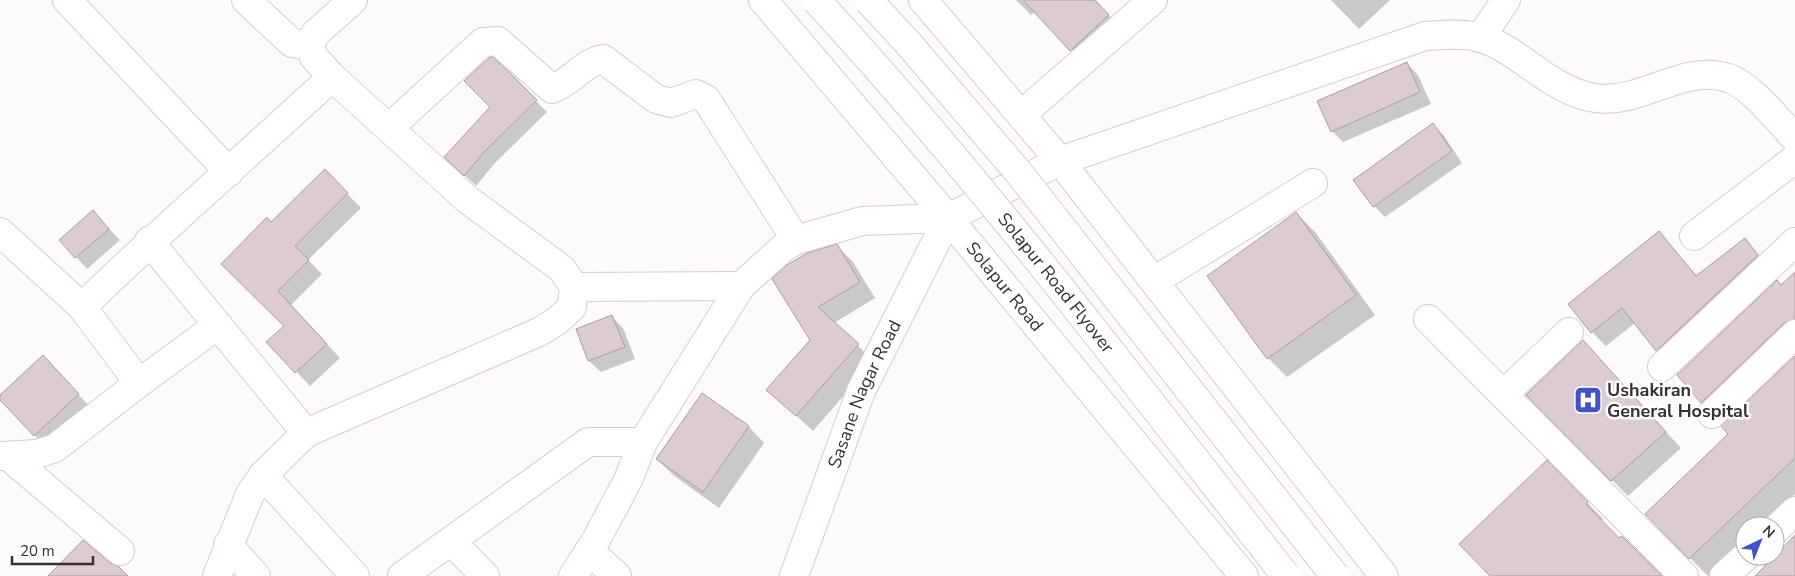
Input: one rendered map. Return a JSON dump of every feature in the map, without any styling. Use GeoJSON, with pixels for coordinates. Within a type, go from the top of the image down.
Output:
{"type":"FeatureCollection","features":[{"type":"Feature","properties":{"kind":"main road"},"geometry":{"type":"LineString","coordinates":[[68,0],[229,172]]}},
{"type":"Feature","properties":{"kind":"main road"},"geometry":{"type":"LineString","coordinates":[[246,0],[292,43],[310,46]]}},
{"type":"Feature","properties":{"kind":"main road"},"geometry":{"type":"LineString","coordinates":[[217,576],[250,494],[263,475],[306,434],[539,332],[557,321],[572,307],[574,287],[562,269],[468,200],[332,77],[314,57],[310,46],[315,34],[353,0]]}},
{"type":"Feature","properties":{"kind":"main road","name":"Solapur Road"},"geometry":{"type":"LineString","coordinates":[[763,0],[948,218],[1244,576]]}},
{"type":"Feature","properties":{"kind":"main road","name":"Solapur Road Flyover"},"geometry":{"type":"LineString","coordinates":[[816,0],[879,69],[990,198],[1286,576]]}},
{"type":"Feature","properties":{"kind":"main road"},"geometry":{"type":"LineString","coordinates":[[868,0],[908,43],[1019,174],[1335,576]]}},
{"type":"Feature","properties":{"kind":"main road"},"geometry":{"type":"LineString","coordinates":[[924,0],[1060,161],[1384,576]]}},
{"type":"Feature","properties":{"kind":"main road"},"geometry":{"type":"LineString","coordinates":[[1021,115],[1153,0]]}},
{"type":"Feature","properties":{"kind":"main road"},"geometry":{"type":"LineString","coordinates":[[1480,38],[1506,0]]}},
{"type":"Feature","properties":{"kind":"main road"},"geometry":{"type":"LineString","coordinates":[[573,576],[628,480],[643,442],[741,286],[766,261],[796,240],[852,224],[948,218],[1060,161],[1425,36],[1460,34],[1480,38],[1505,50],[1570,92],[1596,98],[1625,98],[1690,77],[1714,73],[1731,79],[1749,91],[1795,138]]}},
{"type":"Feature","properties":{"kind":"main road"},"geometry":{"type":"LineString","coordinates":[[390,128],[483,42],[498,42],[552,89],[562,86],[593,60],[603,59],[656,99],[671,103],[696,94],[706,99],[796,240]]}},
{"type":"Feature","properties":{"kind":"main road"},"geometry":{"type":"LineString","coordinates":[[82,307],[150,241],[229,172],[332,77]]}},
{"type":"Feature","properties":{"kind":"main road"},"geometry":{"type":"LineString","coordinates":[[1694,236],[1795,159]]}},
{"type":"Feature","properties":{"kind":"main road"},"geometry":{"type":"LineString","coordinates":[[1154,281],[1313,183]]}},
{"type":"Feature","properties":{"kind":"main road","name":"Sasane Nagar Road"},"geometry":{"type":"LineString","coordinates":[[794,576],[862,391],[948,218]]}},
{"type":"Feature","properties":{"kind":"main road"},"geometry":{"type":"LineString","coordinates":[[150,241],[306,434]]}},
{"type":"Feature","properties":{"kind":"main road"},"geometry":{"type":"LineString","coordinates":[[1662,367],[1795,242]]}},
{"type":"Feature","properties":{"kind":"main road"},"geometry":{"type":"LineString","coordinates":[[5,244],[82,307],[139,382]]}},
{"type":"Feature","properties":{"kind":"main road"},"geometry":{"type":"LineString","coordinates":[[574,287],[741,286]]}},
{"type":"Feature","properties":{"kind":"main road"},"geometry":{"type":"LineString","coordinates":[[1428,319],[1684,576]]}},
{"type":"Feature","properties":{"kind":"main road"},"geometry":{"type":"LineString","coordinates":[[4,456],[37,454],[54,448],[139,382],[218,325]]}},
{"type":"Feature","properties":{"kind":"main road"},"geometry":{"type":"LineString","coordinates":[[1503,395],[1569,332]]}},
{"type":"Feature","properties":{"kind":"main road"},"geometry":{"type":"LineString","coordinates":[[1712,414],[1795,334]]}},
{"type":"Feature","properties":{"kind":"main road"},"geometry":{"type":"LineString","coordinates":[[402,576],[588,442],[643,442]]}},
{"type":"Feature","properties":{"kind":"main road"},"geometry":{"type":"LineString","coordinates":[[4,456],[120,550]]}},
{"type":"Feature","properties":{"kind":"main road"},"geometry":{"type":"LineString","coordinates":[[263,475],[355,576]]}},
{"type":"Feature","properties":{"kind":"main road"},"geometry":{"type":"LineString","coordinates":[[1785,520],[1795,511]]}},
{"type":"Feature","properties":{"kind":"main road"},"geometry":{"type":"LineString","coordinates":[[451,541],[485,576]]}},
{"type":"Feature","properties":{"kind":"main road"},"geometry":{"type":"LineString","coordinates":[[228,545],[256,576]]}},
{"type":"Feature","properties":{"kind":"main road"},"geometry":{"type":"LineString","coordinates":[[588,551],[618,576]]}},
{"type":"Feature","properties":{"kind":"main road"},"geometry":{"type":"LineString","coordinates":[[1724,576],[1735,566]]}},
{"type":"Feature","properties":{"kind":"building"},"geometry":{"type":"Polygon","coordinates":[[[1023,0],[1095,0],[1109,15],[1070,51],[1023,0]]]}},
{"type":"Feature","properties":{"kind":"building"},"geometry":{"type":"Polygon","coordinates":[[[490,57],[493,57],[537,100],[483,153],[464,176],[444,157],[490,107],[464,81],[490,57]]]}},
{"type":"Feature","properties":{"kind":"building"},"geometry":{"type":"Polygon","coordinates":[[[1407,62],[1420,92],[1331,132],[1317,101],[1407,62]]]}},
{"type":"Feature","properties":{"kind":"building"},"geometry":{"type":"Polygon","coordinates":[[[1433,123],[1452,151],[1373,207],[1353,180],[1433,123]]]}},
{"type":"Feature","properties":{"kind":"building"},"geometry":{"type":"Polygon","coordinates":[[[325,169],[348,193],[295,246],[309,260],[278,291],[327,344],[295,373],[266,342],[284,326],[221,264],[267,217],[271,222],[325,169]]]}},
{"type":"Feature","properties":{"kind":"building"},"geometry":{"type":"Polygon","coordinates":[[[93,210],[109,229],[75,258],[59,240],[93,210]]]}},
{"type":"Feature","properties":{"kind":"building"},"geometry":{"type":"Polygon","coordinates":[[[1296,212],[1356,295],[1267,359],[1207,276],[1296,212]]]}},
{"type":"Feature","properties":{"kind":"building"},"geometry":{"type":"Polygon","coordinates":[[[1659,231],[1696,276],[1745,238],[1758,255],[1656,351],[1622,308],[1591,333],[1568,304],[1659,231]]]}},
{"type":"Feature","properties":{"kind":"building"},"geometry":{"type":"Polygon","coordinates":[[[837,244],[860,282],[818,307],[859,344],[796,416],[766,390],[810,340],[772,279],[787,265],[807,253],[837,244]]]}},
{"type":"Feature","properties":{"kind":"building"},"geometry":{"type":"Polygon","coordinates":[[[1795,272],[1795,319],[1784,323],[1701,403],[1677,375],[1777,280],[1781,285],[1795,272]]]}},
{"type":"Feature","properties":{"kind":"building"},"geometry":{"type":"Polygon","coordinates":[[[612,315],[625,347],[588,361],[576,329],[612,315]]]}},
{"type":"Feature","properties":{"kind":"building"},"geometry":{"type":"Polygon","coordinates":[[[1583,340],[1666,432],[1611,481],[1526,395],[1583,340]]]}},
{"type":"Feature","properties":{"kind":"building"},"geometry":{"type":"Polygon","coordinates":[[[43,355],[79,394],[34,436],[0,400],[0,395],[43,355]]]}},
{"type":"Feature","properties":{"kind":"building"},"geometry":{"type":"Polygon","coordinates":[[[1795,356],[1795,458],[1689,559],[1645,514],[1728,434],[1721,426],[1795,356]]]}},
{"type":"Feature","properties":{"kind":"building"},"geometry":{"type":"Polygon","coordinates":[[[702,393],[749,426],[703,492],[656,459],[702,393]]]}},
{"type":"Feature","properties":{"kind":"building"},"geometry":{"type":"Polygon","coordinates":[[[1547,460],[1588,502],[1586,504],[1619,538],[1622,536],[1662,576],[1490,576],[1459,544],[1547,460]]]}},
{"type":"Feature","properties":{"kind":"building"},"geometry":{"type":"Polygon","coordinates":[[[1795,535],[1795,576],[1755,576],[1765,566],[1785,566],[1785,546],[1795,535]]]}},
{"type":"Feature","properties":{"kind":"building"},"geometry":{"type":"Polygon","coordinates":[[[83,540],[110,563],[118,566],[128,576],[48,576],[83,540]]]}},
{"type":"Feature","properties":{"kind":"place","name":"Ushakiran General Hospital"},"geometry":{"type":"Point","coordinates":[1588,400]}}]}
